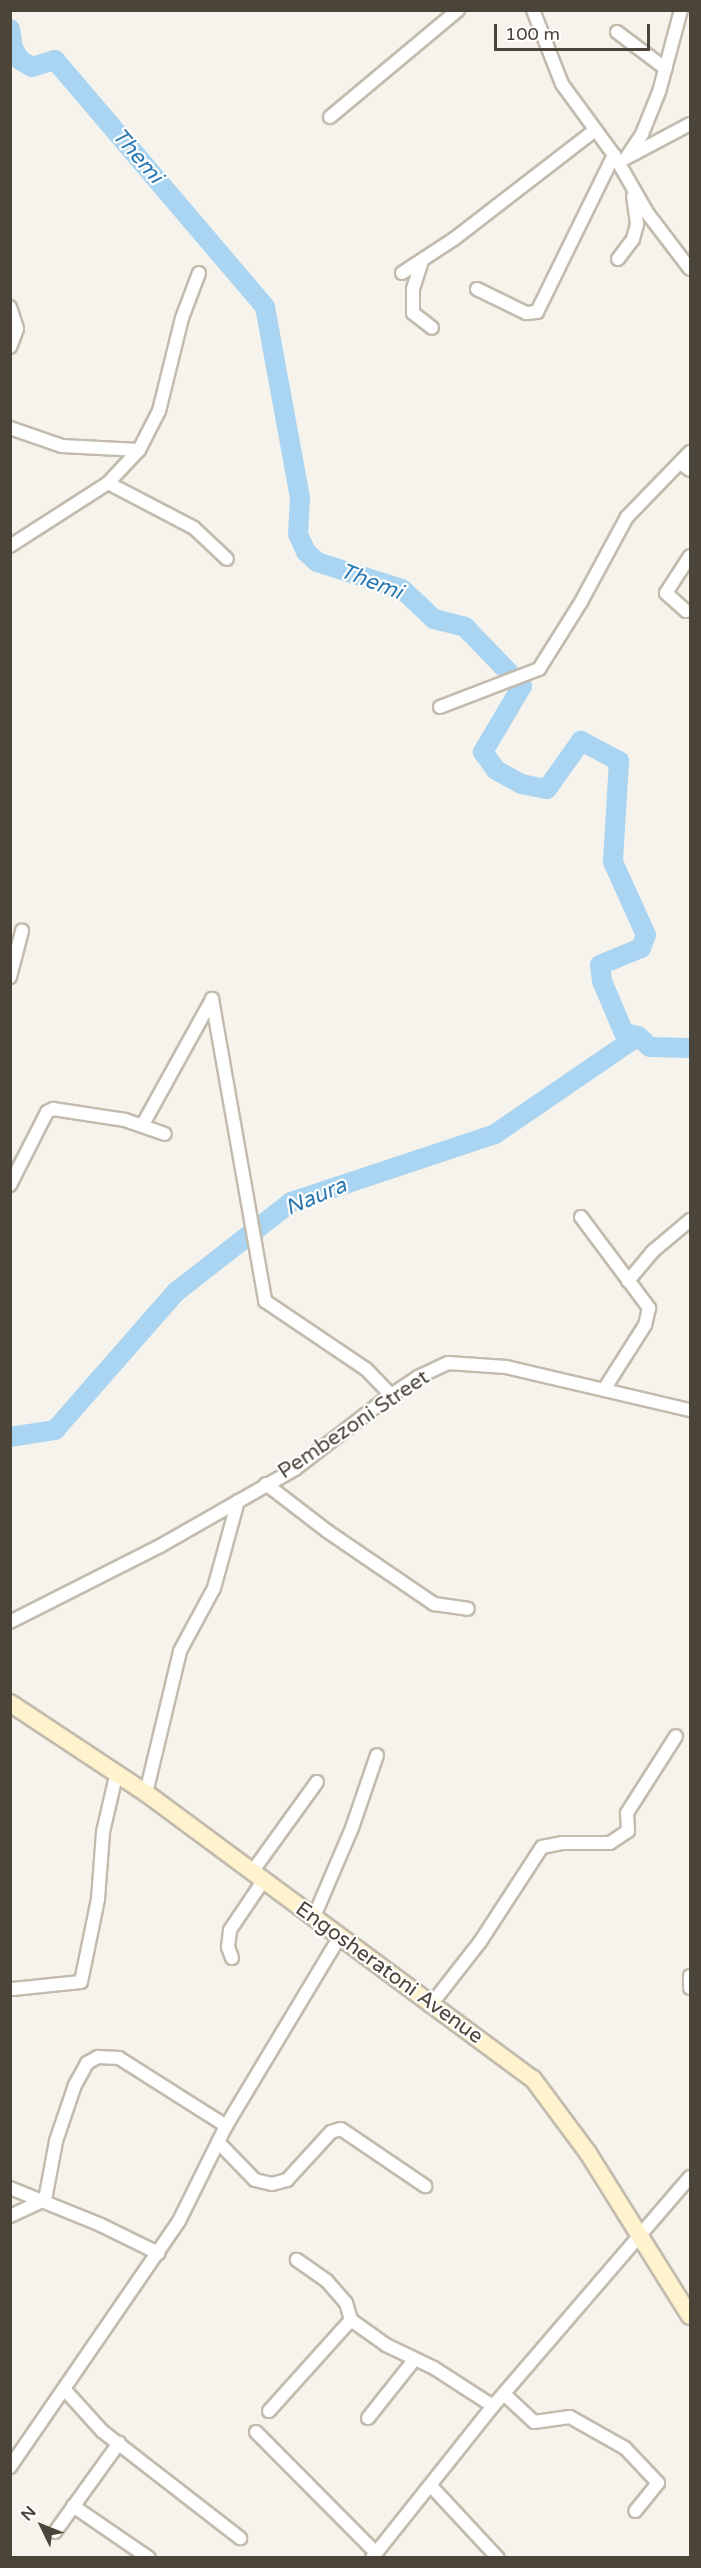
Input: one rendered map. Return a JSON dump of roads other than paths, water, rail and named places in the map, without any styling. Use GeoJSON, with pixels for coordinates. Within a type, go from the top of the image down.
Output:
{"type":"FeatureCollection","features":[{"type":"Feature","properties":{"kind":"street"},"geometry":{"type":"LineString","coordinates":[[330,117],[458,10]]}},
{"type":"Feature","properties":{"kind":"street"},"geometry":{"type":"LineString","coordinates":[[533,10],[555,72],[595,130],[620,159],[633,192],[690,269]]}},
{"type":"Feature","properties":{"kind":"street"},"geometry":{"type":"LineString","coordinates":[[477,289],[526,313],[537,312],[620,159],[642,134],[666,69],[681,10]]}},
{"type":"Feature","properties":{"kind":"street"},"geometry":{"type":"LineString","coordinates":[[617,32],[666,69]]}},
{"type":"Feature","properties":{"kind":"street"},"geometry":{"type":"LineString","coordinates":[[620,159],[690,124]]}},
{"type":"Feature","properties":{"kind":"street"},"geometry":{"type":"LineString","coordinates":[[402,273],[422,261],[595,130]]}},
{"type":"Feature","properties":{"kind":"street"},"geometry":{"type":"LineString","coordinates":[[618,259],[629,248],[635,231],[633,192]]}},
{"type":"Feature","properties":{"kind":"street"},"geometry":{"type":"LineString","coordinates":[[422,261],[413,289],[413,313],[432,328]]}},
{"type":"Feature","properties":{"kind":"street"},"geometry":{"type":"LineString","coordinates":[[10,546],[108,483],[139,450],[159,411],[182,318],[200,273]]}},
{"type":"Feature","properties":{"kind":"street"},"geometry":{"type":"LineString","coordinates":[[10,307],[17,329],[10,347]]}},
{"type":"Feature","properties":{"kind":"street"},"geometry":{"type":"LineString","coordinates":[[10,428],[62,446],[139,450]]}},
{"type":"Feature","properties":{"kind":"street"},"geometry":{"type":"LineString","coordinates":[[440,707],[539,669],[581,602],[627,517],[685,466],[690,452]]}},
{"type":"Feature","properties":{"kind":"street"},"geometry":{"type":"LineString","coordinates":[[108,483],[194,528],[227,559]]}},
{"type":"Feature","properties":{"kind":"street"},"geometry":{"type":"LineString","coordinates":[[686,611],[666,593],[690,556]]}},
{"type":"Feature","properties":{"kind":"street"},"geometry":{"type":"LineString","coordinates":[[10,976],[22,931]]}},
{"type":"Feature","properties":{"kind":"street"},"geometry":{"type":"LineString","coordinates":[[142,1126],[212,999],[265,1301],[366,1369],[391,1395]]}},
{"type":"Feature","properties":{"kind":"street"},"geometry":{"type":"LineString","coordinates":[[10,1185],[47,1112],[52,1109],[81,1110],[165,1134]]}},
{"type":"Feature","properties":{"kind":"street"},"geometry":{"type":"LineString","coordinates":[[581,1217],[644,1300],[648,1316],[605,1388]]}},
{"type":"Feature","properties":{"kind":"street"},"geometry":{"type":"LineString","coordinates":[[628,1281],[652,1252],[690,1220]]}},
{"type":"Feature","properties":{"kind":"street","name":"Pembezoni Street"},"geometry":{"type":"LineString","coordinates":[[10,1622],[295,1469],[391,1395],[448,1363],[475,1362],[605,1388],[690,1410]]}},
{"type":"Feature","properties":{"kind":"street"},"geometry":{"type":"LineString","coordinates":[[266,1484],[403,1585],[434,1604],[468,1610]]}},
{"type":"Feature","properties":{"kind":"street"},"geometry":{"type":"LineString","coordinates":[[146,1793],[180,1651],[214,1588],[238,1501]]}},
{"type":"Feature","properties":{"kind":"street","name":"Engosheratoni Avenue"},"geometry":{"type":"LineString","coordinates":[[10,1703],[117,1772],[430,2006],[507,2058],[549,2096],[642,2237],[690,2316]]}},
{"type":"Feature","properties":{"kind":"street"},"geometry":{"type":"LineString","coordinates":[[430,2006],[480,1942],[542,1847],[562,1843],[610,1843],[628,1831],[627,1813],[676,1736]]}},
{"type":"Feature","properties":{"kind":"street"},"geometry":{"type":"LineString","coordinates":[[313,1919],[345,1848],[377,1755]]}},
{"type":"Feature","properties":{"kind":"street"},"geometry":{"type":"LineString","coordinates":[[13,1989],[81,1982],[98,1899],[103,1832],[117,1772]]}},
{"type":"Feature","properties":{"kind":"street"},"geometry":{"type":"LineString","coordinates":[[232,1958],[228,1947],[230,1930],[257,1876],[317,1782]]}},
{"type":"Feature","properties":{"kind":"street"},"geometry":{"type":"LineString","coordinates":[[10,2467],[179,2221],[226,2126],[339,1938]]}},
{"type":"Feature","properties":{"kind":"street"},"geometry":{"type":"LineString","coordinates":[[690,1976],[690,1988]]}},
{"type":"Feature","properties":{"kind":"street"},"geometry":{"type":"LineString","coordinates":[[45,2200],[56,2142],[75,2085],[87,2063],[98,2056],[119,2058],[226,2126]]}},
{"type":"Feature","properties":{"kind":"street"},"geometry":{"type":"LineString","coordinates":[[218,2142],[255,2180],[272,2184],[287,2180],[332,2132],[341,2129],[425,2186]]}},
{"type":"Feature","properties":{"kind":"street"},"geometry":{"type":"LineString","coordinates":[[256,2432],[374,2555],[493,2406],[642,2237],[690,2177]]}},
{"type":"Feature","properties":{"kind":"street"},"geometry":{"type":"LineString","coordinates":[[10,2188],[45,2200],[158,2253]]}},
{"type":"Feature","properties":{"kind":"street"},"geometry":{"type":"LineString","coordinates":[[10,2216],[45,2200]]}},
{"type":"Feature","properties":{"kind":"street"},"geometry":{"type":"LineString","coordinates":[[297,2260],[327,2281],[346,2303],[351,2320],[493,2406]]}},
{"type":"Feature","properties":{"kind":"street"},"geometry":{"type":"LineString","coordinates":[[269,2411],[351,2320]]}},
{"type":"Feature","properties":{"kind":"street"},"geometry":{"type":"LineString","coordinates":[[368,2418],[415,2359]]}},
{"type":"Feature","properties":{"kind":"street"},"geometry":{"type":"LineString","coordinates":[[65,2390],[119,2443],[240,2538]]}},
{"type":"Feature","properties":{"kind":"street"},"geometry":{"type":"LineString","coordinates":[[504,2394],[534,2422],[570,2417],[625,2448],[658,2483],[635,2511]]}},
{"type":"Feature","properties":{"kind":"street"},"geometry":{"type":"LineString","coordinates":[[55,2532],[119,2443]]}},
{"type":"Feature","properties":{"kind":"street"},"geometry":{"type":"LineString","coordinates":[[431,2486],[498,2558]]}},
{"type":"Feature","properties":{"kind":"street"},"geometry":{"type":"LineString","coordinates":[[73,2506],[149,2558]]}},
{"type":"Feature","properties":{"kind":"waterway","name":"Themi"},"geometry":{"type":"LineString","coordinates":[[10,29],[13,48],[20,60],[32,67],[55,60],[265,307],[300,497],[298,534],[306,552],[317,562],[402,589],[434,619],[465,627],[522,686],[483,752],[496,770],[521,784],[547,789],[581,741],[619,761],[613,862],[646,935],[641,948],[600,965],[602,981],[624,1033],[638,1036],[650,1047],[690,1048]]}},
{"type":"Feature","properties":{"kind":"waterway","name":"Naura"},"geometry":{"type":"LineString","coordinates":[[10,1437],[55,1430],[176,1292],[291,1202],[495,1134],[638,1036]]}}]}
